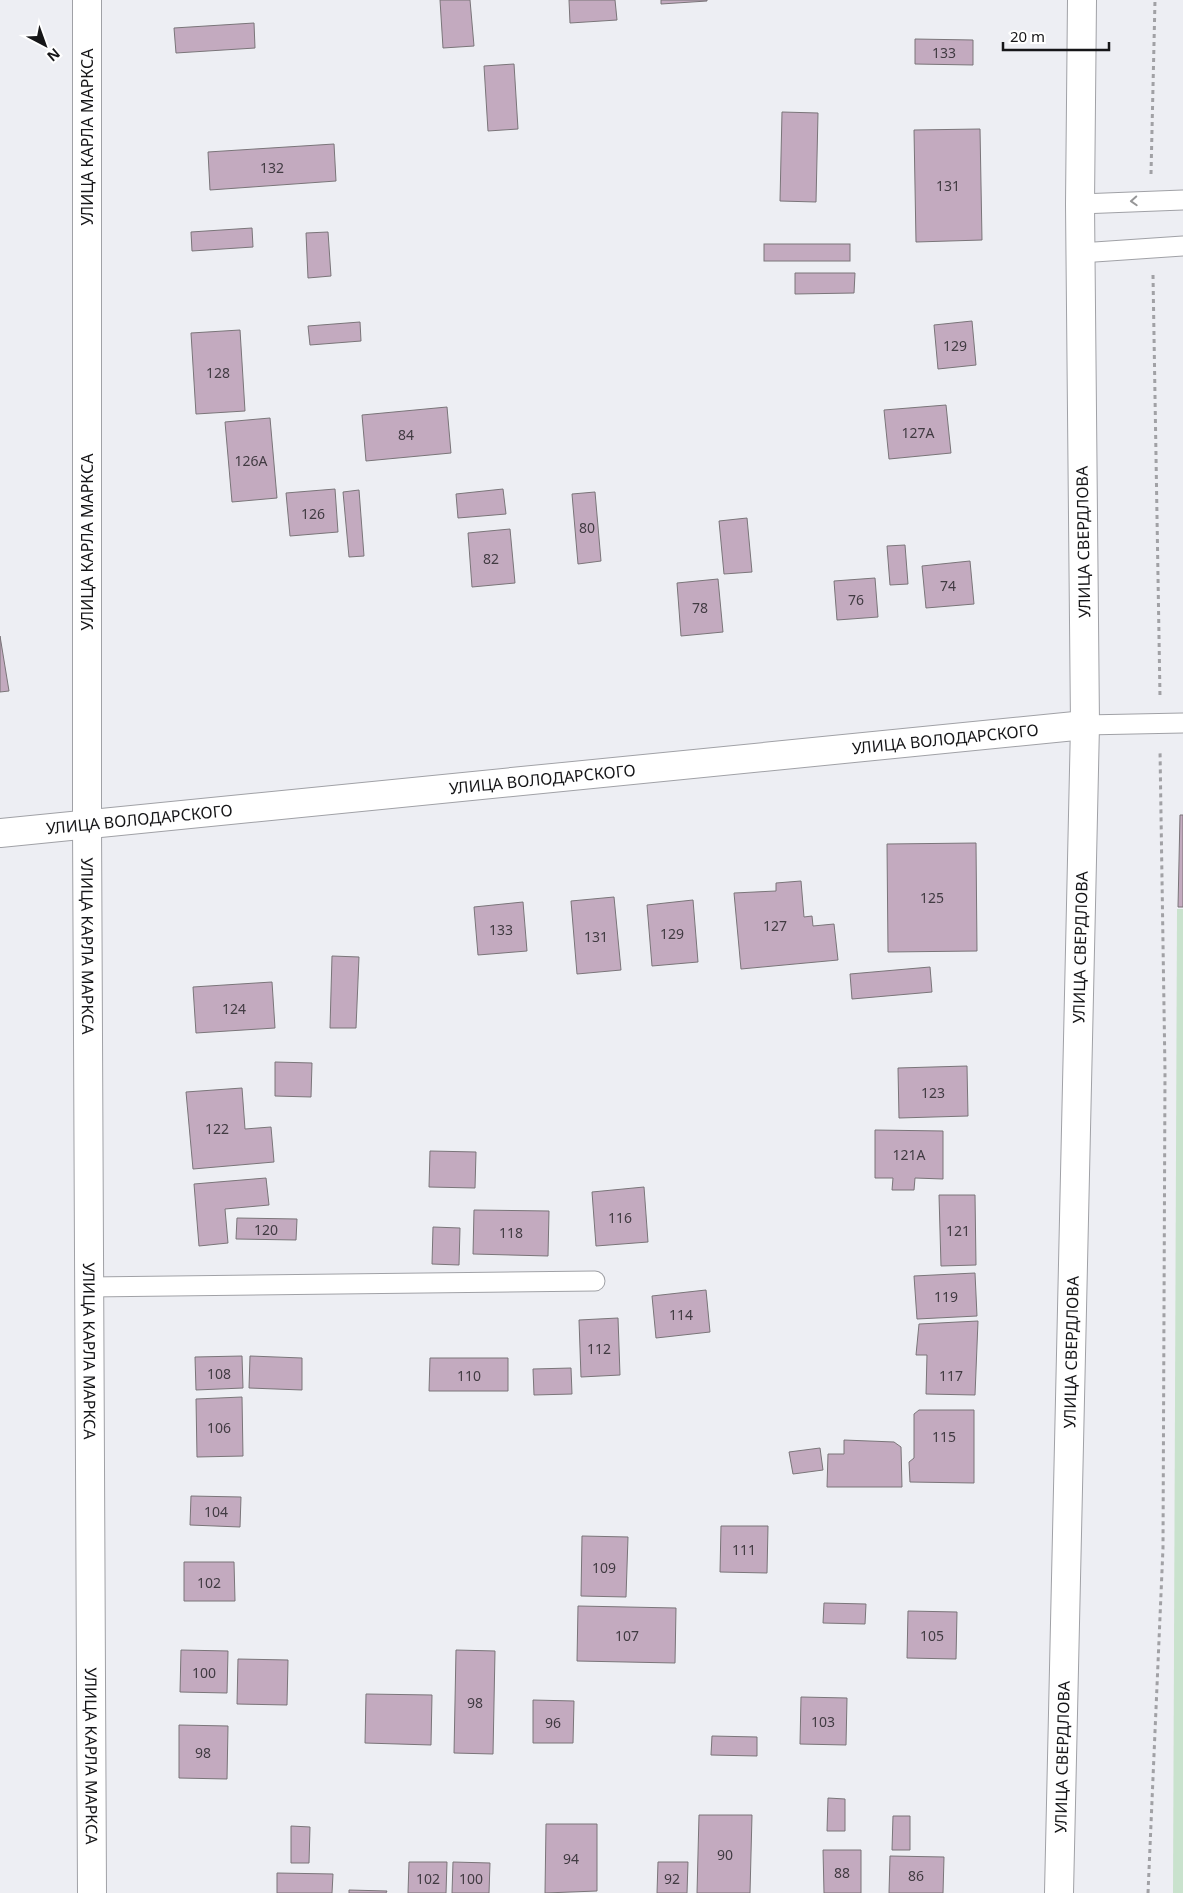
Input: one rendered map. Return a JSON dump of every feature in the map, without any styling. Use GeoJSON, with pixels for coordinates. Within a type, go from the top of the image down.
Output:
{"type":"FeatureCollection","features":[{"type":"Feature","properties":{"kind":"street","name":"УЛИЦА КАРЛА МАРКСА"},"geometry":{"type":"LineString","coordinates":[[87,0],[87,823],[92,1893]]}},
{"type":"Feature","properties":{"kind":"street","name":"УЛИЦА СВЕРДЛОВА"},"geometry":{"type":"LineString","coordinates":[[1059,1893],[1085,725],[1080,253],[1082,0]]}},
{"type":"Feature","properties":{"kind":"street","name":"УЛИЦА ВОЛОДАРСКОГО"},"geometry":{"type":"LineString","coordinates":[[0,833],[1085,725]]}},
{"type":"Feature","properties":{"kind":"lane"},"geometry":{"type":"LineString","coordinates":[[1080,204],[1183,200]]}},
{"type":"Feature","properties":{"kind":"lane"},"geometry":{"type":"LineString","coordinates":[[1080,253],[1183,246]]}},
{"type":"Feature","properties":{"kind":"lane"},"geometry":{"type":"LineString","coordinates":[[1085,725],[1183,722]]}},
{"type":"Feature","properties":{"kind":"lane"},"geometry":{"type":"LineString","coordinates":[[89,1287],[595,1281]]}},
{"type":"Feature","properties":{"kind":"path"},"geometry":{"type":"LineString","coordinates":[[1150,200],[1155,0]]}},
{"type":"Feature","properties":{"kind":"path"},"geometry":{"type":"LineString","coordinates":[[1148,1893],[1163,1548],[1165,1072],[1153,248]]}},
{"type":"Feature","properties":{"kind":"green space"},"geometry":{"type":"Polygon","coordinates":[[[1177,909],[1183,909],[1183,1893],[1173,1893],[1177,909]]]}},
{"type":"Feature","properties":{"kind":"building"},"geometry":{"type":"Polygon","coordinates":[[[440,0],[470,0],[474,46],[443,48],[440,0]]]}},
{"type":"Feature","properties":{"kind":"building"},"geometry":{"type":"Polygon","coordinates":[[[569,0],[615,0],[617,20],[570,23],[569,0]]]}},
{"type":"Feature","properties":{"kind":"building"},"geometry":{"type":"Polygon","coordinates":[[[661,0],[707,0],[707,1],[661,4],[661,0]]]}},
{"type":"Feature","properties":{"kind":"building"},"geometry":{"type":"Polygon","coordinates":[[[254,23],[255,48],[176,53],[174,28],[254,23]]]}},
{"type":"Feature","properties":{"kind":"building"},"geometry":{"type":"Polygon","coordinates":[[[915,39],[973,40],[973,65],[915,64],[915,39]]]}},
{"type":"Feature","properties":{"kind":"building"},"geometry":{"type":"Polygon","coordinates":[[[514,64],[518,129],[488,131],[484,66],[514,64]]]}},
{"type":"Feature","properties":{"kind":"building"},"geometry":{"type":"Polygon","coordinates":[[[782,112],[818,113],[816,202],[780,201],[782,112]]]}},
{"type":"Feature","properties":{"kind":"building"},"geometry":{"type":"Polygon","coordinates":[[[980,129],[982,240],[916,242],[914,130],[980,129]]]}},
{"type":"Feature","properties":{"kind":"building"},"geometry":{"type":"Polygon","coordinates":[[[334,144],[336,181],[210,190],[208,152],[334,144]]]}},
{"type":"Feature","properties":{"kind":"building"},"geometry":{"type":"Polygon","coordinates":[[[252,228],[253,247],[192,251],[191,232],[252,228]]]}},
{"type":"Feature","properties":{"kind":"building"},"geometry":{"type":"Polygon","coordinates":[[[328,232],[331,276],[308,278],[306,233],[328,232]]]}},
{"type":"Feature","properties":{"kind":"building"},"geometry":{"type":"Polygon","coordinates":[[[764,244],[850,244],[850,261],[764,261],[764,244]]]}},
{"type":"Feature","properties":{"kind":"building"},"geometry":{"type":"Polygon","coordinates":[[[795,273],[855,273],[854,293],[795,294],[795,273]]]}},
{"type":"Feature","properties":{"kind":"building"},"geometry":{"type":"Polygon","coordinates":[[[972,321],[976,365],[938,369],[934,325],[972,321]]]}},
{"type":"Feature","properties":{"kind":"building"},"geometry":{"type":"Polygon","coordinates":[[[360,322],[361,341],[310,345],[308,326],[360,322]]]}},
{"type":"Feature","properties":{"kind":"building"},"geometry":{"type":"Polygon","coordinates":[[[240,330],[245,411],[196,414],[191,333],[240,330]]]}},
{"type":"Feature","properties":{"kind":"building"},"geometry":{"type":"Polygon","coordinates":[[[946,405],[951,453],[889,459],[884,410],[946,405]]]}},
{"type":"Feature","properties":{"kind":"building"},"geometry":{"type":"Polygon","coordinates":[[[447,407],[451,453],[366,461],[362,415],[447,407]]]}},
{"type":"Feature","properties":{"kind":"building"},"geometry":{"type":"Polygon","coordinates":[[[270,418],[277,498],[232,502],[225,422],[270,418]]]}},
{"type":"Feature","properties":{"kind":"building"},"geometry":{"type":"Polygon","coordinates":[[[335,489],[338,532],[290,536],[286,493],[335,489]]]}},
{"type":"Feature","properties":{"kind":"building"},"geometry":{"type":"Polygon","coordinates":[[[503,489],[506,514],[458,518],[456,494],[503,489]]]}},
{"type":"Feature","properties":{"kind":"building"},"geometry":{"type":"Polygon","coordinates":[[[359,490],[364,556],[349,557],[343,492],[359,490]]]}},
{"type":"Feature","properties":{"kind":"building"},"geometry":{"type":"Polygon","coordinates":[[[595,492],[601,561],[578,564],[572,494],[595,492]]]}},
{"type":"Feature","properties":{"kind":"building"},"geometry":{"type":"Polygon","coordinates":[[[747,518],[752,572],[724,574],[719,521],[747,518]]]}},
{"type":"Feature","properties":{"kind":"building"},"geometry":{"type":"Polygon","coordinates":[[[510,529],[515,583],[472,587],[468,533],[510,529]]]}},
{"type":"Feature","properties":{"kind":"building"},"geometry":{"type":"Polygon","coordinates":[[[905,545],[908,584],[890,585],[887,546],[905,545]]]}},
{"type":"Feature","properties":{"kind":"building"},"geometry":{"type":"Polygon","coordinates":[[[970,561],[974,604],[926,608],[922,566],[970,561]]]}},
{"type":"Feature","properties":{"kind":"building"},"geometry":{"type":"Polygon","coordinates":[[[875,578],[878,617],[837,620],[834,581],[875,578]]]}},
{"type":"Feature","properties":{"kind":"building"},"geometry":{"type":"Polygon","coordinates":[[[718,579],[723,632],[681,636],[677,583],[718,579]]]}},
{"type":"Feature","properties":{"kind":"building"},"geometry":{"type":"Polygon","coordinates":[[[0,636],[9,691],[0,692],[0,636]]]}},
{"type":"Feature","properties":{"kind":"building"},"geometry":{"type":"Polygon","coordinates":[[[1180,815],[1183,815],[1183,907],[1178,907],[1180,815]]]}},
{"type":"Feature","properties":{"kind":"building"},"geometry":{"type":"Polygon","coordinates":[[[976,843],[977,951],[888,952],[887,844],[976,843]]]}},
{"type":"Feature","properties":{"kind":"building"},"geometry":{"type":"Polygon","coordinates":[[[801,881],[804,917],[812,916],[813,926],[834,924],[838,960],[741,969],[734,893],[776,891],[776,883],[801,881]]]}},
{"type":"Feature","properties":{"kind":"building"},"geometry":{"type":"Polygon","coordinates":[[[614,897],[621,970],[577,974],[571,901],[614,897]]]}},
{"type":"Feature","properties":{"kind":"building"},"geometry":{"type":"Polygon","coordinates":[[[693,900],[698,962],[652,966],[647,905],[693,900]]]}},
{"type":"Feature","properties":{"kind":"building"},"geometry":{"type":"Polygon","coordinates":[[[523,902],[527,951],[478,955],[474,907],[523,902]]]}},
{"type":"Feature","properties":{"kind":"building"},"geometry":{"type":"Polygon","coordinates":[[[332,956],[359,957],[356,1028],[330,1028],[332,956]]]}},
{"type":"Feature","properties":{"kind":"building"},"geometry":{"type":"Polygon","coordinates":[[[930,967],[932,992],[852,999],[850,974],[930,967]]]}},
{"type":"Feature","properties":{"kind":"building"},"geometry":{"type":"Polygon","coordinates":[[[272,982],[275,1028],[196,1033],[193,987],[272,982]]]}},
{"type":"Feature","properties":{"kind":"building"},"geometry":{"type":"Polygon","coordinates":[[[275,1062],[312,1063],[311,1097],[275,1096],[275,1062]]]}},
{"type":"Feature","properties":{"kind":"building"},"geometry":{"type":"Polygon","coordinates":[[[967,1066],[968,1116],[899,1118],[898,1068],[967,1066]]]}},
{"type":"Feature","properties":{"kind":"building"},"geometry":{"type":"Polygon","coordinates":[[[242,1088],[245,1129],[271,1127],[274,1162],[193,1169],[186,1092],[242,1088]]]}},
{"type":"Feature","properties":{"kind":"building"},"geometry":{"type":"Polygon","coordinates":[[[875,1130],[943,1131],[943,1179],[915,1178],[914,1190],[892,1190],[893,1178],[875,1178],[875,1130]]]}},
{"type":"Feature","properties":{"kind":"building"},"geometry":{"type":"Polygon","coordinates":[[[430,1151],[476,1152],[475,1188],[429,1187],[430,1151]]]}},
{"type":"Feature","properties":{"kind":"building"},"geometry":{"type":"Polygon","coordinates":[[[266,1178],[269,1205],[225,1209],[228,1243],[199,1246],[194,1184],[266,1178]]]}},
{"type":"Feature","properties":{"kind":"building"},"geometry":{"type":"Polygon","coordinates":[[[644,1187],[648,1242],[596,1246],[592,1192],[644,1187]]]}},
{"type":"Feature","properties":{"kind":"building"},"geometry":{"type":"Polygon","coordinates":[[[939,1195],[975,1195],[976,1265],[941,1266],[939,1195]]]}},
{"type":"Feature","properties":{"kind":"building"},"geometry":{"type":"Polygon","coordinates":[[[474,1210],[549,1211],[548,1256],[473,1254],[474,1210]]]}},
{"type":"Feature","properties":{"kind":"building"},"geometry":{"type":"Polygon","coordinates":[[[237,1218],[297,1219],[296,1240],[236,1239],[237,1218]]]}},
{"type":"Feature","properties":{"kind":"building"},"geometry":{"type":"Polygon","coordinates":[[[433,1227],[460,1228],[459,1265],[432,1264],[433,1227]]]}},
{"type":"Feature","properties":{"kind":"building"},"geometry":{"type":"Polygon","coordinates":[[[975,1273],[977,1316],[917,1319],[914,1276],[975,1273]]]}},
{"type":"Feature","properties":{"kind":"building"},"geometry":{"type":"Polygon","coordinates":[[[706,1290],[710,1332],[656,1338],[652,1296],[706,1290]]]}},
{"type":"Feature","properties":{"kind":"building"},"geometry":{"type":"Polygon","coordinates":[[[618,1318],[620,1375],[581,1377],[579,1320],[618,1318]]]}},
{"type":"Feature","properties":{"kind":"building"},"geometry":{"type":"Polygon","coordinates":[[[978,1321],[975,1395],[926,1394],[927,1355],[916,1355],[919,1324],[978,1321]]]}},
{"type":"Feature","properties":{"kind":"building"},"geometry":{"type":"Polygon","coordinates":[[[242,1356],[243,1388],[196,1390],[195,1357],[242,1356]]]}},
{"type":"Feature","properties":{"kind":"building"},"geometry":{"type":"Polygon","coordinates":[[[250,1356],[302,1358],[302,1390],[249,1388],[250,1356]]]}},
{"type":"Feature","properties":{"kind":"building"},"geometry":{"type":"Polygon","coordinates":[[[430,1358],[508,1358],[508,1391],[429,1391],[430,1358]]]}},
{"type":"Feature","properties":{"kind":"building"},"geometry":{"type":"Polygon","coordinates":[[[571,1368],[572,1394],[534,1395],[533,1369],[571,1368]]]}},
{"type":"Feature","properties":{"kind":"building"},"geometry":{"type":"Polygon","coordinates":[[[242,1397],[243,1456],[197,1457],[196,1399],[242,1397]]]}},
{"type":"Feature","properties":{"kind":"building"},"geometry":{"type":"Polygon","coordinates":[[[919,1410],[974,1410],[974,1483],[910,1482],[909,1462],[914,1458],[914,1414],[919,1410]]]}},
{"type":"Feature","properties":{"kind":"building"},"geometry":{"type":"Polygon","coordinates":[[[844,1440],[894,1442],[901,1447],[902,1487],[827,1487],[828,1454],[844,1454],[844,1440]]]}},
{"type":"Feature","properties":{"kind":"building"},"geometry":{"type":"Polygon","coordinates":[[[820,1448],[823,1470],[793,1474],[789,1452],[820,1448]]]}},
{"type":"Feature","properties":{"kind":"building"},"geometry":{"type":"Polygon","coordinates":[[[191,1496],[241,1497],[240,1527],[190,1525],[191,1496]]]}},
{"type":"Feature","properties":{"kind":"building"},"geometry":{"type":"Polygon","coordinates":[[[721,1526],[768,1526],[767,1573],[720,1572],[721,1526]]]}},
{"type":"Feature","properties":{"kind":"building"},"geometry":{"type":"Polygon","coordinates":[[[582,1536],[628,1537],[626,1597],[581,1596],[582,1536]]]}},
{"type":"Feature","properties":{"kind":"building"},"geometry":{"type":"Polygon","coordinates":[[[184,1562],[234,1562],[235,1601],[184,1601],[184,1562]]]}},
{"type":"Feature","properties":{"kind":"building"},"geometry":{"type":"Polygon","coordinates":[[[824,1603],[866,1604],[865,1624],[823,1623],[824,1603]]]}},
{"type":"Feature","properties":{"kind":"building"},"geometry":{"type":"Polygon","coordinates":[[[578,1606],[676,1608],[675,1663],[577,1661],[578,1606]]]}},
{"type":"Feature","properties":{"kind":"building"},"geometry":{"type":"Polygon","coordinates":[[[908,1611],[957,1612],[956,1659],[907,1658],[908,1611]]]}},
{"type":"Feature","properties":{"kind":"building"},"geometry":{"type":"Polygon","coordinates":[[[181,1650],[228,1651],[227,1693],[180,1692],[181,1650]]]}},
{"type":"Feature","properties":{"kind":"building"},"geometry":{"type":"Polygon","coordinates":[[[456,1650],[495,1651],[493,1754],[454,1753],[456,1650]]]}},
{"type":"Feature","properties":{"kind":"building"},"geometry":{"type":"Polygon","coordinates":[[[238,1659],[288,1660],[287,1705],[237,1704],[238,1659]]]}},
{"type":"Feature","properties":{"kind":"building"},"geometry":{"type":"Polygon","coordinates":[[[366,1694],[432,1695],[431,1745],[365,1743],[366,1694]]]}},
{"type":"Feature","properties":{"kind":"building"},"geometry":{"type":"Polygon","coordinates":[[[801,1697],[847,1698],[846,1745],[800,1744],[801,1697]]]}},
{"type":"Feature","properties":{"kind":"building"},"geometry":{"type":"Polygon","coordinates":[[[533,1700],[574,1701],[573,1743],[533,1743],[533,1700]]]}},
{"type":"Feature","properties":{"kind":"building"},"geometry":{"type":"Polygon","coordinates":[[[179,1725],[228,1726],[227,1779],[179,1778],[179,1725]]]}},
{"type":"Feature","properties":{"kind":"building"},"geometry":{"type":"Polygon","coordinates":[[[712,1736],[757,1737],[757,1756],[711,1755],[712,1736]]]}},
{"type":"Feature","properties":{"kind":"building"},"geometry":{"type":"Polygon","coordinates":[[[828,1798],[845,1799],[845,1831],[827,1831],[828,1798]]]}},
{"type":"Feature","properties":{"kind":"building"},"geometry":{"type":"Polygon","coordinates":[[[699,1815],[752,1815],[750,1893],[697,1893],[699,1815]]]}},
{"type":"Feature","properties":{"kind":"building"},"geometry":{"type":"Polygon","coordinates":[[[893,1816],[910,1816],[910,1850],[892,1850],[893,1816]]]}},
{"type":"Feature","properties":{"kind":"building"},"geometry":{"type":"Polygon","coordinates":[[[546,1824],[597,1824],[597,1891],[545,1893],[546,1824]]]}},
{"type":"Feature","properties":{"kind":"building"},"geometry":{"type":"Polygon","coordinates":[[[291,1826],[310,1827],[309,1863],[291,1863],[291,1826]]]}},
{"type":"Feature","properties":{"kind":"building"},"geometry":{"type":"Polygon","coordinates":[[[823,1850],[861,1850],[861,1893],[824,1893],[823,1850]]]}},
{"type":"Feature","properties":{"kind":"building"},"geometry":{"type":"Polygon","coordinates":[[[890,1856],[944,1857],[943,1893],[889,1893],[890,1856]]]}},
{"type":"Feature","properties":{"kind":"building"},"geometry":{"type":"Polygon","coordinates":[[[409,1862],[447,1862],[446,1893],[408,1893],[409,1862]]]}},
{"type":"Feature","properties":{"kind":"building"},"geometry":{"type":"Polygon","coordinates":[[[453,1862],[490,1863],[489,1893],[452,1893],[453,1862]]]}},
{"type":"Feature","properties":{"kind":"building"},"geometry":{"type":"Polygon","coordinates":[[[658,1862],[688,1862],[687,1893],[657,1893],[658,1862]]]}},
{"type":"Feature","properties":{"kind":"building"},"geometry":{"type":"Polygon","coordinates":[[[277,1873],[333,1874],[332,1893],[277,1893],[277,1873]]]}},
{"type":"Feature","properties":{"kind":"building"},"geometry":{"type":"Polygon","coordinates":[[[349,1890],[387,1891],[386,1893],[349,1893],[349,1890]]]}}]}
